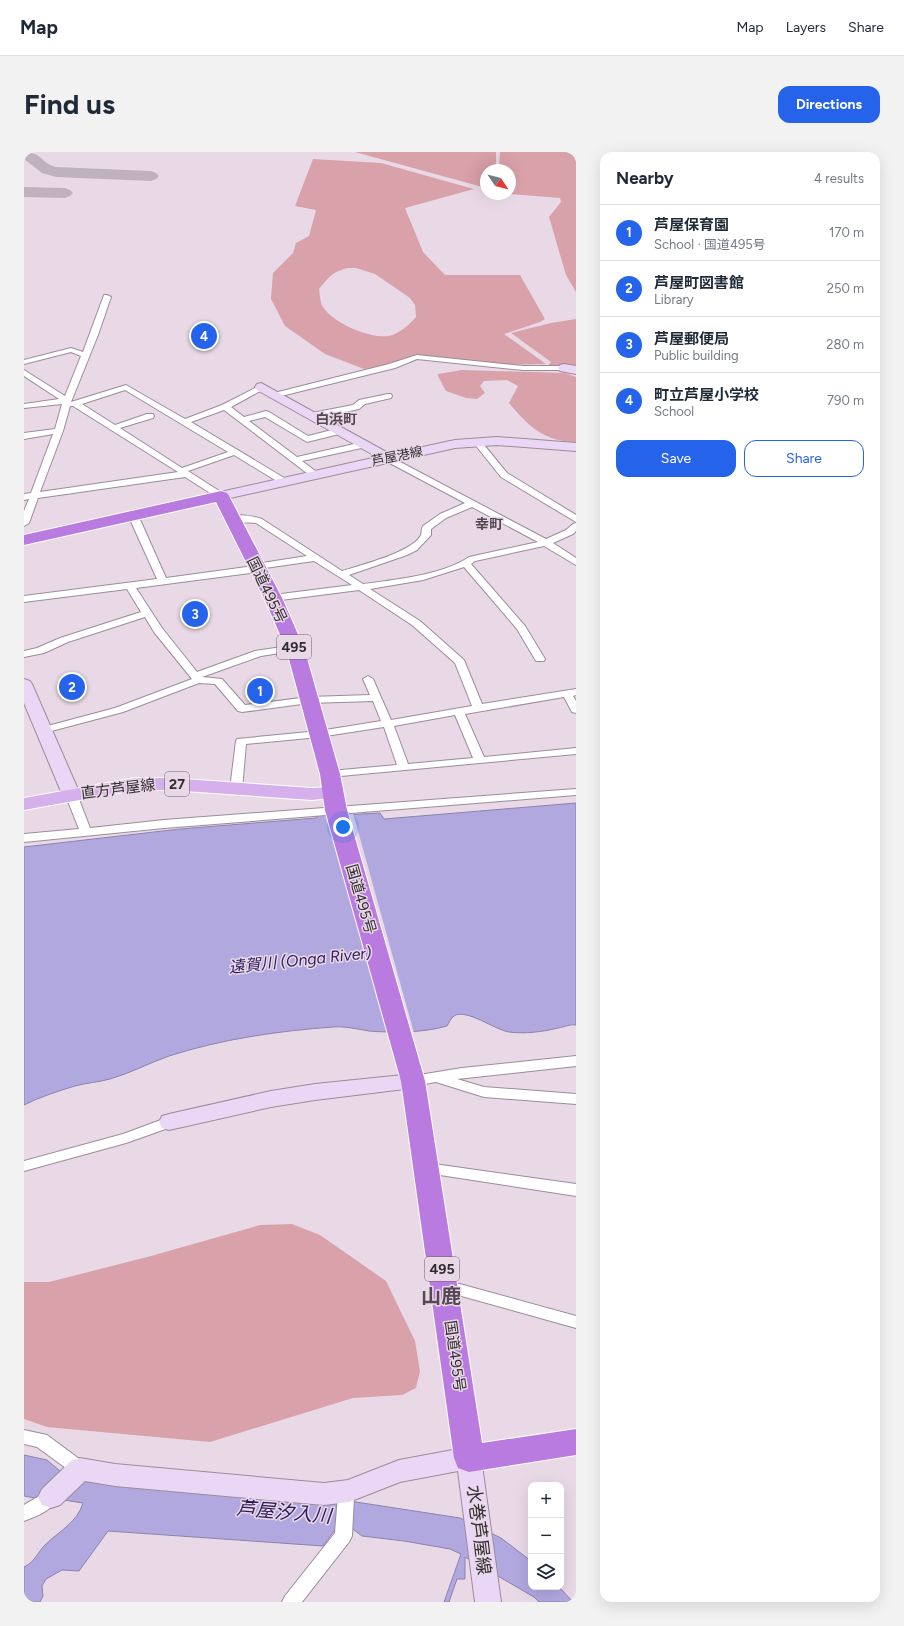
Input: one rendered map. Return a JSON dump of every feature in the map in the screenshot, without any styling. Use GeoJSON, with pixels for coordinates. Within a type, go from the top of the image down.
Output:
{"type":"FeatureCollection","features":[{"type":"Feature","properties":{"kind":"highway"},"geometry":{"type":"LineString","coordinates":[[24,540],[133,514],[221,496]]}},
{"type":"Feature","properties":{"kind":"highway","name":"国道495号"},"geometry":{"type":"LineString","coordinates":[[221,496],[273,598],[295,648],[330,774],[334,802],[424,1079],[428,1168],[469,1458]]}},
{"type":"Feature","properties":{"kind":"highway"},"geometry":{"type":"LineString","coordinates":[[469,1458],[576,1442]]}},
{"type":"Feature","properties":{"kind":"main road","name":"直方芦屋線"},"geometry":{"type":"LineString","coordinates":[[24,804],[71,794],[135,784],[169,784],[312,794],[334,802]]}},
{"type":"Feature","properties":{"kind":"street"},"geometry":{"type":"LineString","coordinates":[[24,523],[70,403],[85,355],[107,297]]}},
{"type":"Feature","properties":{"kind":"street"},"geometry":{"type":"LineString","coordinates":[[24,362],[71,350],[85,355]]}},
{"type":"Feature","properties":{"kind":"street"},"geometry":{"type":"LineString","coordinates":[[278,395],[392,366],[400,362],[417,358],[523,368],[570,369]]}},
{"type":"Feature","properties":{"kind":"street"},"geometry":{"type":"LineString","coordinates":[[24,372],[70,403],[113,428],[221,496]]}},
{"type":"Feature","properties":{"kind":"street"},"geometry":{"type":"LineString","coordinates":[[24,406],[70,403],[126,387],[283,481]]}},
{"type":"Feature","properties":{"kind":"street"},"geometry":{"type":"LineString","coordinates":[[184,422],[225,407],[261,387],[278,395],[363,445],[546,542],[576,562]]}},
{"type":"Feature","properties":{"kind":"street"},"geometry":{"type":"LineString","coordinates":[[312,416],[356,407],[362,402],[388,396]]}},
{"type":"Feature","properties":{"kind":"street"},"geometry":{"type":"LineString","coordinates":[[225,407],[316,475]]}},
{"type":"Feature","properties":{"kind":"street"},"geometry":{"type":"LineString","coordinates":[[242,420],[266,414],[306,439],[340,431]]}},
{"type":"Feature","properties":{"kind":"street"},"geometry":{"type":"LineString","coordinates":[[113,428],[150,416]]}},
{"type":"Feature","properties":{"kind":"street"},"geometry":{"type":"LineString","coordinates":[[24,436],[58,431]]}},
{"type":"Feature","properties":{"kind":"street"},"geometry":{"type":"LineString","coordinates":[[477,442],[504,475],[576,519]]}},
{"type":"Feature","properties":{"kind":"street","name":"芦屋港線"},"geometry":{"type":"LineString","coordinates":[[221,496],[455,444],[477,442],[512,442],[576,447]]}},
{"type":"Feature","properties":{"kind":"street"},"geometry":{"type":"LineString","coordinates":[[296,460],[363,445]]}},
{"type":"Feature","properties":{"kind":"street"},"geometry":{"type":"LineString","coordinates":[[24,496],[183,472],[235,452]]}},
{"type":"Feature","properties":{"kind":"street"},"geometry":{"type":"LineString","coordinates":[[343,574],[404,553],[414,548],[426,535],[426,528],[443,516],[472,502]]}},
{"type":"Feature","properties":{"kind":"street"},"geometry":{"type":"LineString","coordinates":[[133,514],[163,581]]}},
{"type":"Feature","properties":{"kind":"street"},"geometry":{"type":"LineString","coordinates":[[233,520],[254,518],[343,574],[416,623],[460,662],[479,709]]}},
{"type":"Feature","properties":{"kind":"street"},"geometry":{"type":"LineString","coordinates":[[273,598],[362,587],[428,576],[466,564],[472,559],[522,549],[546,542],[573,531],[576,526]]}},
{"type":"Feature","properties":{"kind":"street"},"geometry":{"type":"LineString","coordinates":[[24,599],[257,569],[262,566],[316,558]]}},
{"type":"Feature","properties":{"kind":"street"},"geometry":{"type":"LineString","coordinates":[[466,564],[521,628],[540,659]]}},
{"type":"Feature","properties":{"kind":"street"},"geometry":{"type":"LineString","coordinates":[[129,585],[158,630],[196,678],[218,681],[242,708],[309,700],[377,698]]}},
{"type":"Feature","properties":{"kind":"street"},"geometry":{"type":"LineString","coordinates":[[24,654],[40,652],[64,640],[147,613]]}},
{"type":"Feature","properties":{"kind":"street"},"geometry":{"type":"LineString","coordinates":[[44,730],[120,710],[259,653],[295,648]]}},
{"type":"Feature","properties":{"kind":"street"},"geometry":{"type":"LineString","coordinates":[[368,679],[388,724],[404,768]]}},
{"type":"Feature","properties":{"kind":"street"},"geometry":{"type":"LineString","coordinates":[[24,684],[29,708],[44,730],[83,822],[84,831]]}},
{"type":"Feature","properties":{"kind":"street"},"geometry":{"type":"LineString","coordinates":[[236,789],[241,741],[319,734],[388,724],[572,693],[576,710]]}},
{"type":"Feature","properties":{"kind":"street"},"geometry":{"type":"LineString","coordinates":[[459,712],[480,761]]}},
{"type":"Feature","properties":{"kind":"street"},"geometry":{"type":"LineString","coordinates":[[330,774],[576,751]]}},
{"type":"Feature","properties":{"kind":"street"},"geometry":{"type":"LineString","coordinates":[[24,838],[334,802],[576,792]]}},
{"type":"Feature","properties":{"kind":"street"},"geometry":{"type":"LineString","coordinates":[[24,1166],[126,1138],[169,1122],[271,1099],[315,1092],[576,1061]]}},
{"type":"Feature","properties":{"kind":"street"},"geometry":{"type":"LineString","coordinates":[[424,1079],[484,1092],[576,1099]]}},
{"type":"Feature","properties":{"kind":"street"},"geometry":{"type":"LineString","coordinates":[[428,1168],[576,1190]]}},
{"type":"Feature","properties":{"kind":"street"},"geometry":{"type":"LineString","coordinates":[[445,1286],[576,1322]]}},
{"type":"Feature","properties":{"kind":"street"},"geometry":{"type":"LineString","coordinates":[[24,1437],[41,1440],[78,1471],[324,1494],[348,1493],[399,1471],[469,1458]]}},
{"type":"Feature","properties":{"kind":"street","name":"水巻芦屋線"},"geometry":{"type":"LineString","coordinates":[[469,1458],[488,1602]]}},
{"type":"Feature","properties":{"kind":"street"},"geometry":{"type":"LineString","coordinates":[[24,1513],[34,1509],[51,1497],[78,1471]]}},
{"type":"Feature","properties":{"kind":"street"},"geometry":{"type":"LineString","coordinates":[[291,1602],[343,1536],[348,1493]]}},
{"type":"Feature","properties":{"kind":"shaded area"},"geometry":{"type":"Polygon","coordinates":[[[355,152],[496,152],[496,164],[480,164],[480,186],[355,152]]]}},
{"type":"Feature","properties":{"kind":"shaded area"},"geometry":{"type":"Polygon","coordinates":[[[500,152],[576,152],[576,292],[566,275],[549,217],[561,202],[560,198],[516,194],[516,164],[499,164],[500,152]]]}},
{"type":"Feature","properties":{"kind":"shaded area"},"geometry":{"type":"Polygon","coordinates":[[[313,159],[381,163],[474,189],[405,208],[423,252],[445,275],[520,275],[545,319],[504,334],[546,364],[501,365],[423,356],[388,366],[364,369],[325,354],[285,326],[271,299],[273,273],[293,253],[296,243],[309,236],[316,210],[295,206],[313,159]],[[348,268],[334,273],[319,289],[322,305],[335,319],[353,329],[362,332],[372,335],[389,336],[401,331],[416,317],[415,305],[410,298],[375,274],[356,268],[348,268]]]}},
{"type":"Feature","properties":{"kind":"shaded area"},"geometry":{"type":"Polygon","coordinates":[[[576,319],[576,368],[561,366],[547,367],[551,362],[511,333],[551,323],[576,319]]]}},
{"type":"Feature","properties":{"kind":"shaded area"},"geometry":{"type":"Polygon","coordinates":[[[462,370],[565,373],[576,377],[576,442],[546,436],[523,419],[509,403],[518,386],[507,380],[484,381],[480,386],[485,393],[477,399],[466,398],[446,391],[438,374],[462,370]]]}},
{"type":"Feature","properties":{"kind":"shaded area"},"geometry":{"type":"Polygon","coordinates":[[[292,1224],[320,1235],[386,1281],[415,1341],[420,1371],[416,1388],[402,1395],[353,1398],[210,1442],[47,1427],[24,1419],[24,1282],[49,1282],[151,1256],[260,1225],[292,1224]]]}},
{"type":"Feature","properties":{"kind":"water","name":"遠賀川 (Onga River)"},"geometry":{"type":"Polygon","coordinates":[[[576,803],[576,1025],[569,1025],[540,1032],[515,1033],[503,1030],[473,1017],[459,1014],[451,1019],[447,1026],[418,1031],[379,1032],[337,1027],[271,1033],[230,1040],[189,1050],[169,1056],[118,1077],[79,1085],[24,1105],[24,847],[180,829],[316,818],[324,809],[345,815],[380,813],[384,819],[576,803]]]}},
{"type":"Feature","properties":{"kind":"water","name":"芦屋汐入川"},"geometry":{"type":"Polygon","coordinates":[[[24,1455],[47,1460],[60,1471],[339,1502],[356,1502],[460,1518],[501,1538],[528,1559],[528,1590],[562,1590],[573,1602],[539,1602],[534,1597],[465,1557],[465,1579],[457,1579],[449,1602],[444,1602],[461,1554],[450,1549],[362,1536],[350,1527],[334,1531],[323,1546],[108,1531],[79,1571],[62,1570],[46,1579],[42,1586],[43,1596],[40,1602],[24,1602],[24,1567],[33,1560],[50,1540],[72,1521],[83,1503],[38,1496],[35,1498],[24,1496],[24,1455]]]}},
{"type":"Feature","properties":{"kind":"pier"},"geometry":{"type":"Polygon","coordinates":[[[326,810],[353,813],[414,1033],[387,1033],[326,810]]]}},
{"type":"Feature","properties":{"kind":"taxiway"},"geometry":{"type":"LineString","coordinates":[[24,152],[47,170],[56,172],[151,176]]}},
{"type":"Feature","properties":{"kind":"taxiway"},"geometry":{"type":"LineString","coordinates":[[24,192],[65,193]]}},
{"type":"Feature","properties":{"kind":"place","name":"町立芦屋小学校"},"geometry":{"type":"Point","coordinates":[204,336]}},
{"type":"Feature","properties":{"kind":"place","name":"芦屋郵便局"},"geometry":{"type":"Point","coordinates":[195,614]}},
{"type":"Feature","properties":{"kind":"place","name":"芦屋町図書館"},"geometry":{"type":"Point","coordinates":[72,687]}},
{"type":"Feature","properties":{"kind":"place","name":"芦屋保育園"},"geometry":{"type":"Point","coordinates":[260,691]}},
{"type":"Feature","properties":{"kind":"district","name":"白浜町"},"geometry":{"type":"Point","coordinates":[336,419]}},
{"type":"Feature","properties":{"kind":"district","name":"幸町"},"geometry":{"type":"Point","coordinates":[489,524]}},
{"type":"Feature","properties":{"kind":"district","name":"山鹿"},"geometry":{"type":"Point","coordinates":[441,1296]}}]}
